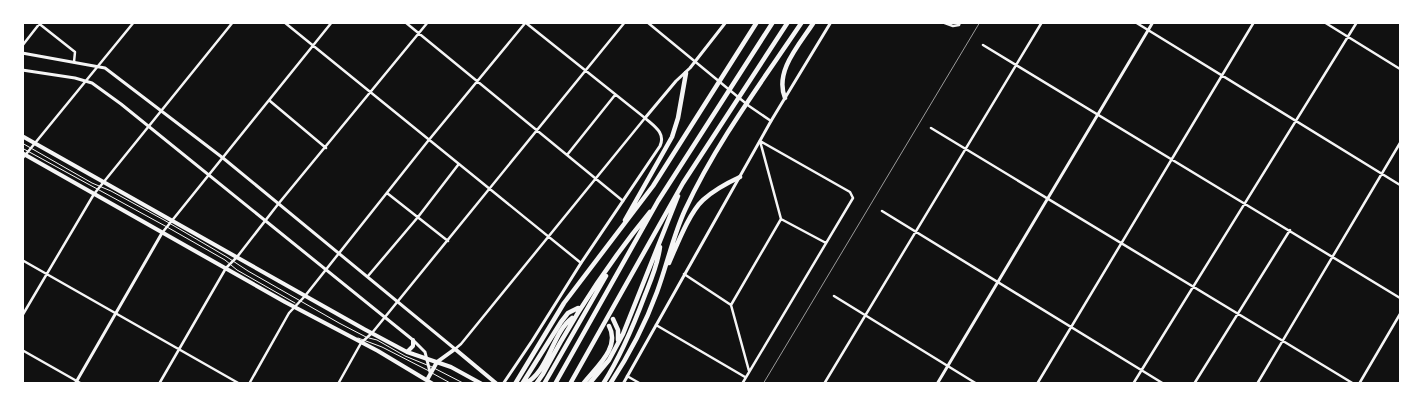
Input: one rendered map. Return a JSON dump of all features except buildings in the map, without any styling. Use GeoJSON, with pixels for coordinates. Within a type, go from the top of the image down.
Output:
{"type":"FeatureCollection","features":[{"type":"Feature","properties":{"kind":"highway"},"geometry":{"type":"LineString","coordinates":[[514,384],[564,303],[653,186],[757,22]]}},
{"type":"Feature","properties":{"kind":"highway"},"geometry":{"type":"LineString","coordinates":[[555,384],[658,202],[773,22]]}},
{"type":"Feature","properties":{"kind":"highway"},"geometry":{"type":"LineString","coordinates":[[570,384],[683,183],[788,22]]}},
{"type":"Feature","properties":{"kind":"highway"},"geometry":{"type":"LineString","coordinates":[[661,280],[684,212],[705,168],[802,22]]}},
{"type":"Feature","properties":{"kind":"highway"},"geometry":{"type":"LineString","coordinates":[[785,98],[783,91],[784,71],[814,22]]}},
{"type":"Feature","properties":{"kind":"highway"},"geometry":{"type":"LineString","coordinates":[[616,236],[672,137],[678,118],[686,73]]}},
{"type":"Feature","properties":{"kind":"highway"},"geometry":{"type":"LineString","coordinates":[[610,384],[638,338],[661,280],[697,207],[715,190],[740,177]]}},
{"type":"Feature","properties":{"kind":"highway"},"geometry":{"type":"LineString","coordinates":[[603,384],[631,332],[683,183]]}},
{"type":"Feature","properties":{"kind":"highway"},"geometry":{"type":"LineString","coordinates":[[536,384],[614,259],[658,202]]}},
{"type":"Feature","properties":{"kind":"highway"},"geometry":{"type":"LineString","coordinates":[[590,384],[609,360],[617,346],[626,328],[653,256],[660,245]]}},
{"type":"Feature","properties":{"kind":"highway"},"geometry":{"type":"LineString","coordinates":[[544,384],[577,328],[593,294]]}},
{"type":"Feature","properties":{"kind":"highway"},"geometry":{"type":"LineString","coordinates":[[523,384],[566,315],[578,308]]}},
{"type":"Feature","properties":{"kind":"highway"},"geometry":{"type":"LineString","coordinates":[[523,384],[534,377],[565,326],[572,318]]}},
{"type":"Feature","properties":{"kind":"highway"},"geometry":{"type":"LineString","coordinates":[[613,319],[618,330],[617,346]]}},
{"type":"Feature","properties":{"kind":"highway"},"geometry":{"type":"LineString","coordinates":[[583,384],[612,346],[612,332],[609,326]]}},
{"type":"Feature","properties":{"kind":"main road"},"geometry":{"type":"LineString","coordinates":[[22,136],[171,222],[407,352],[451,367],[482,384]]}},
{"type":"Feature","properties":{"kind":"main road"},"geometry":{"type":"LineString","coordinates":[[25,153],[162,233],[297,304],[302,310],[362,342],[426,382],[433,384]]}},
{"type":"Feature","properties":{"kind":"main road"},"geometry":{"type":"LineString","coordinates":[[407,352],[412,346],[413,340]]}},
{"type":"Feature","properties":{"kind":"main road"},"geometry":{"type":"LineString","coordinates":[[426,382],[431,366],[455,349],[497,384]]}},
{"type":"Feature","properties":{"kind":"street"},"geometry":{"type":"LineString","coordinates":[[22,159],[134,22]]}},
{"type":"Feature","properties":{"kind":"street"},"geometry":{"type":"LineString","coordinates":[[22,316],[94,194],[233,22]]}},
{"type":"Feature","properties":{"kind":"street"},"geometry":{"type":"LineString","coordinates":[[284,22],[370,94],[581,263]]}},
{"type":"Feature","properties":{"kind":"street"},"geometry":{"type":"LineString","coordinates":[[76,382],[162,233],[314,47],[332,22]]}},
{"type":"Feature","properties":{"kind":"street"},"geometry":{"type":"LineString","coordinates":[[405,22],[623,201]]}},
{"type":"Feature","properties":{"kind":"street"},"geometry":{"type":"LineString","coordinates":[[159,384],[226,268],[237,257],[428,22]]}},
{"type":"Feature","properties":{"kind":"street"},"geometry":{"type":"LineString","coordinates":[[338,384],[362,342],[398,302],[625,22]]}},
{"type":"Feature","properties":{"kind":"street"},"geometry":{"type":"LineString","coordinates":[[647,22],[758,113],[771,121]]}},
{"type":"Feature","properties":{"kind":"street"},"geometry":{"type":"LineString","coordinates":[[22,53],[104,68],[223,158],[455,349],[645,118],[676,81],[686,73],[726,22]]}},
{"type":"Feature","properties":{"kind":"street"},"geometry":{"type":"LineString","coordinates":[[623,384],[771,121],[832,22]]}},
{"type":"Feature","properties":{"kind":"street"},"geometry":{"type":"LineString","coordinates":[[942,22],[953,26],[960,24]]}},
{"type":"Feature","properties":{"kind":"street"},"geometry":{"type":"LineString","coordinates":[[824,384],[1042,22]]}},
{"type":"Feature","properties":{"kind":"street"},"geometry":{"type":"LineString","coordinates":[[1135,22],[1400,185]]}},
{"type":"Feature","properties":{"kind":"street"},"geometry":{"type":"LineString","coordinates":[[937,384],[1154,22]]}},
{"type":"Feature","properties":{"kind":"street"},"geometry":{"type":"LineString","coordinates":[[1037,384],[1254,22]]}},
{"type":"Feature","properties":{"kind":"street"},"geometry":{"type":"LineString","coordinates":[[1324,22],[1400,69]]}},
{"type":"Feature","properties":{"kind":"street"},"geometry":{"type":"LineString","coordinates":[[1134,384],[1357,22]]}},
{"type":"Feature","properties":{"kind":"street"},"geometry":{"type":"LineString","coordinates":[[22,46],[39,23],[74,52],[74,62]]}},
{"type":"Feature","properties":{"kind":"street"},"geometry":{"type":"LineString","coordinates":[[249,384],[297,304],[526,23],[645,118],[660,131],[662,136],[660,146],[581,263],[504,384]]}},
{"type":"Feature","properties":{"kind":"street"},"geometry":{"type":"LineString","coordinates":[[983,45],[1400,298]]}},
{"type":"Feature","properties":{"kind":"street"},"geometry":{"type":"LineString","coordinates":[[22,70],[92,83],[149,126],[385,316],[426,352],[431,366]]}},
{"type":"Feature","properties":{"kind":"street"},"geometry":{"type":"LineString","coordinates":[[567,155],[615,95]]}},
{"type":"Feature","properties":{"kind":"street"},"geometry":{"type":"LineString","coordinates":[[269,101],[326,148]]}},
{"type":"Feature","properties":{"kind":"street"},"geometry":{"type":"LineString","coordinates":[[931,128],[1354,384]]}},
{"type":"Feature","properties":{"kind":"street"},"geometry":{"type":"LineString","coordinates":[[742,384],[853,196],[850,192],[760,142]]}},
{"type":"Feature","properties":{"kind":"street"},"geometry":{"type":"LineString","coordinates":[[731,305],[781,219],[760,142]]}},
{"type":"Feature","properties":{"kind":"street"},"geometry":{"type":"LineString","coordinates":[[1257,384],[1284,342],[1400,143]]}},
{"type":"Feature","properties":{"kind":"street"},"geometry":{"type":"LineString","coordinates":[[368,276],[418,217],[458,164]]}},
{"type":"Feature","properties":{"kind":"street"},"geometry":{"type":"LineString","coordinates":[[387,193],[448,241]]}},
{"type":"Feature","properties":{"kind":"street"},"geometry":{"type":"LineString","coordinates":[[882,211],[1164,384]]}},
{"type":"Feature","properties":{"kind":"street"},"geometry":{"type":"LineString","coordinates":[[781,219],[826,244]]}},
{"type":"Feature","properties":{"kind":"street"},"geometry":{"type":"LineString","coordinates":[[1194,384],[1290,230]]}},
{"type":"Feature","properties":{"kind":"street"},"geometry":{"type":"LineString","coordinates":[[22,260],[240,384]]}},
{"type":"Feature","properties":{"kind":"street"},"geometry":{"type":"LineString","coordinates":[[684,274],[731,305],[749,371]]}},
{"type":"Feature","properties":{"kind":"street"},"geometry":{"type":"LineString","coordinates":[[834,296],[977,384]]}},
{"type":"Feature","properties":{"kind":"street"},"geometry":{"type":"LineString","coordinates":[[1359,384],[1400,314]]}},
{"type":"Feature","properties":{"kind":"street"},"geometry":{"type":"LineString","coordinates":[[656,324],[746,377]]}},
{"type":"Feature","properties":{"kind":"street"},"geometry":{"type":"LineString","coordinates":[[22,350],[82,384]]}},
{"type":"Feature","properties":{"kind":"street"},"geometry":{"type":"LineString","coordinates":[[627,376],[641,384]]}},
{"type":"Feature","properties":{"kind":"lane"},"geometry":{"type":"LineString","coordinates":[[22,143],[297,304],[353,331],[377,340],[405,356],[431,366],[466,384]]}},
{"type":"Feature","properties":{"kind":"lane"},"geometry":{"type":"LineString","coordinates":[[22,148],[25,153],[171,222],[297,304]]}},
{"type":"Feature","properties":{"kind":"lane"},"geometry":{"type":"LineString","coordinates":[[362,342],[382,347],[452,384]]}},
{"type":"Feature","properties":{"kind":"railway"},"geometry":{"type":"LineString","coordinates":[[763,384],[980,22]]}}]}
